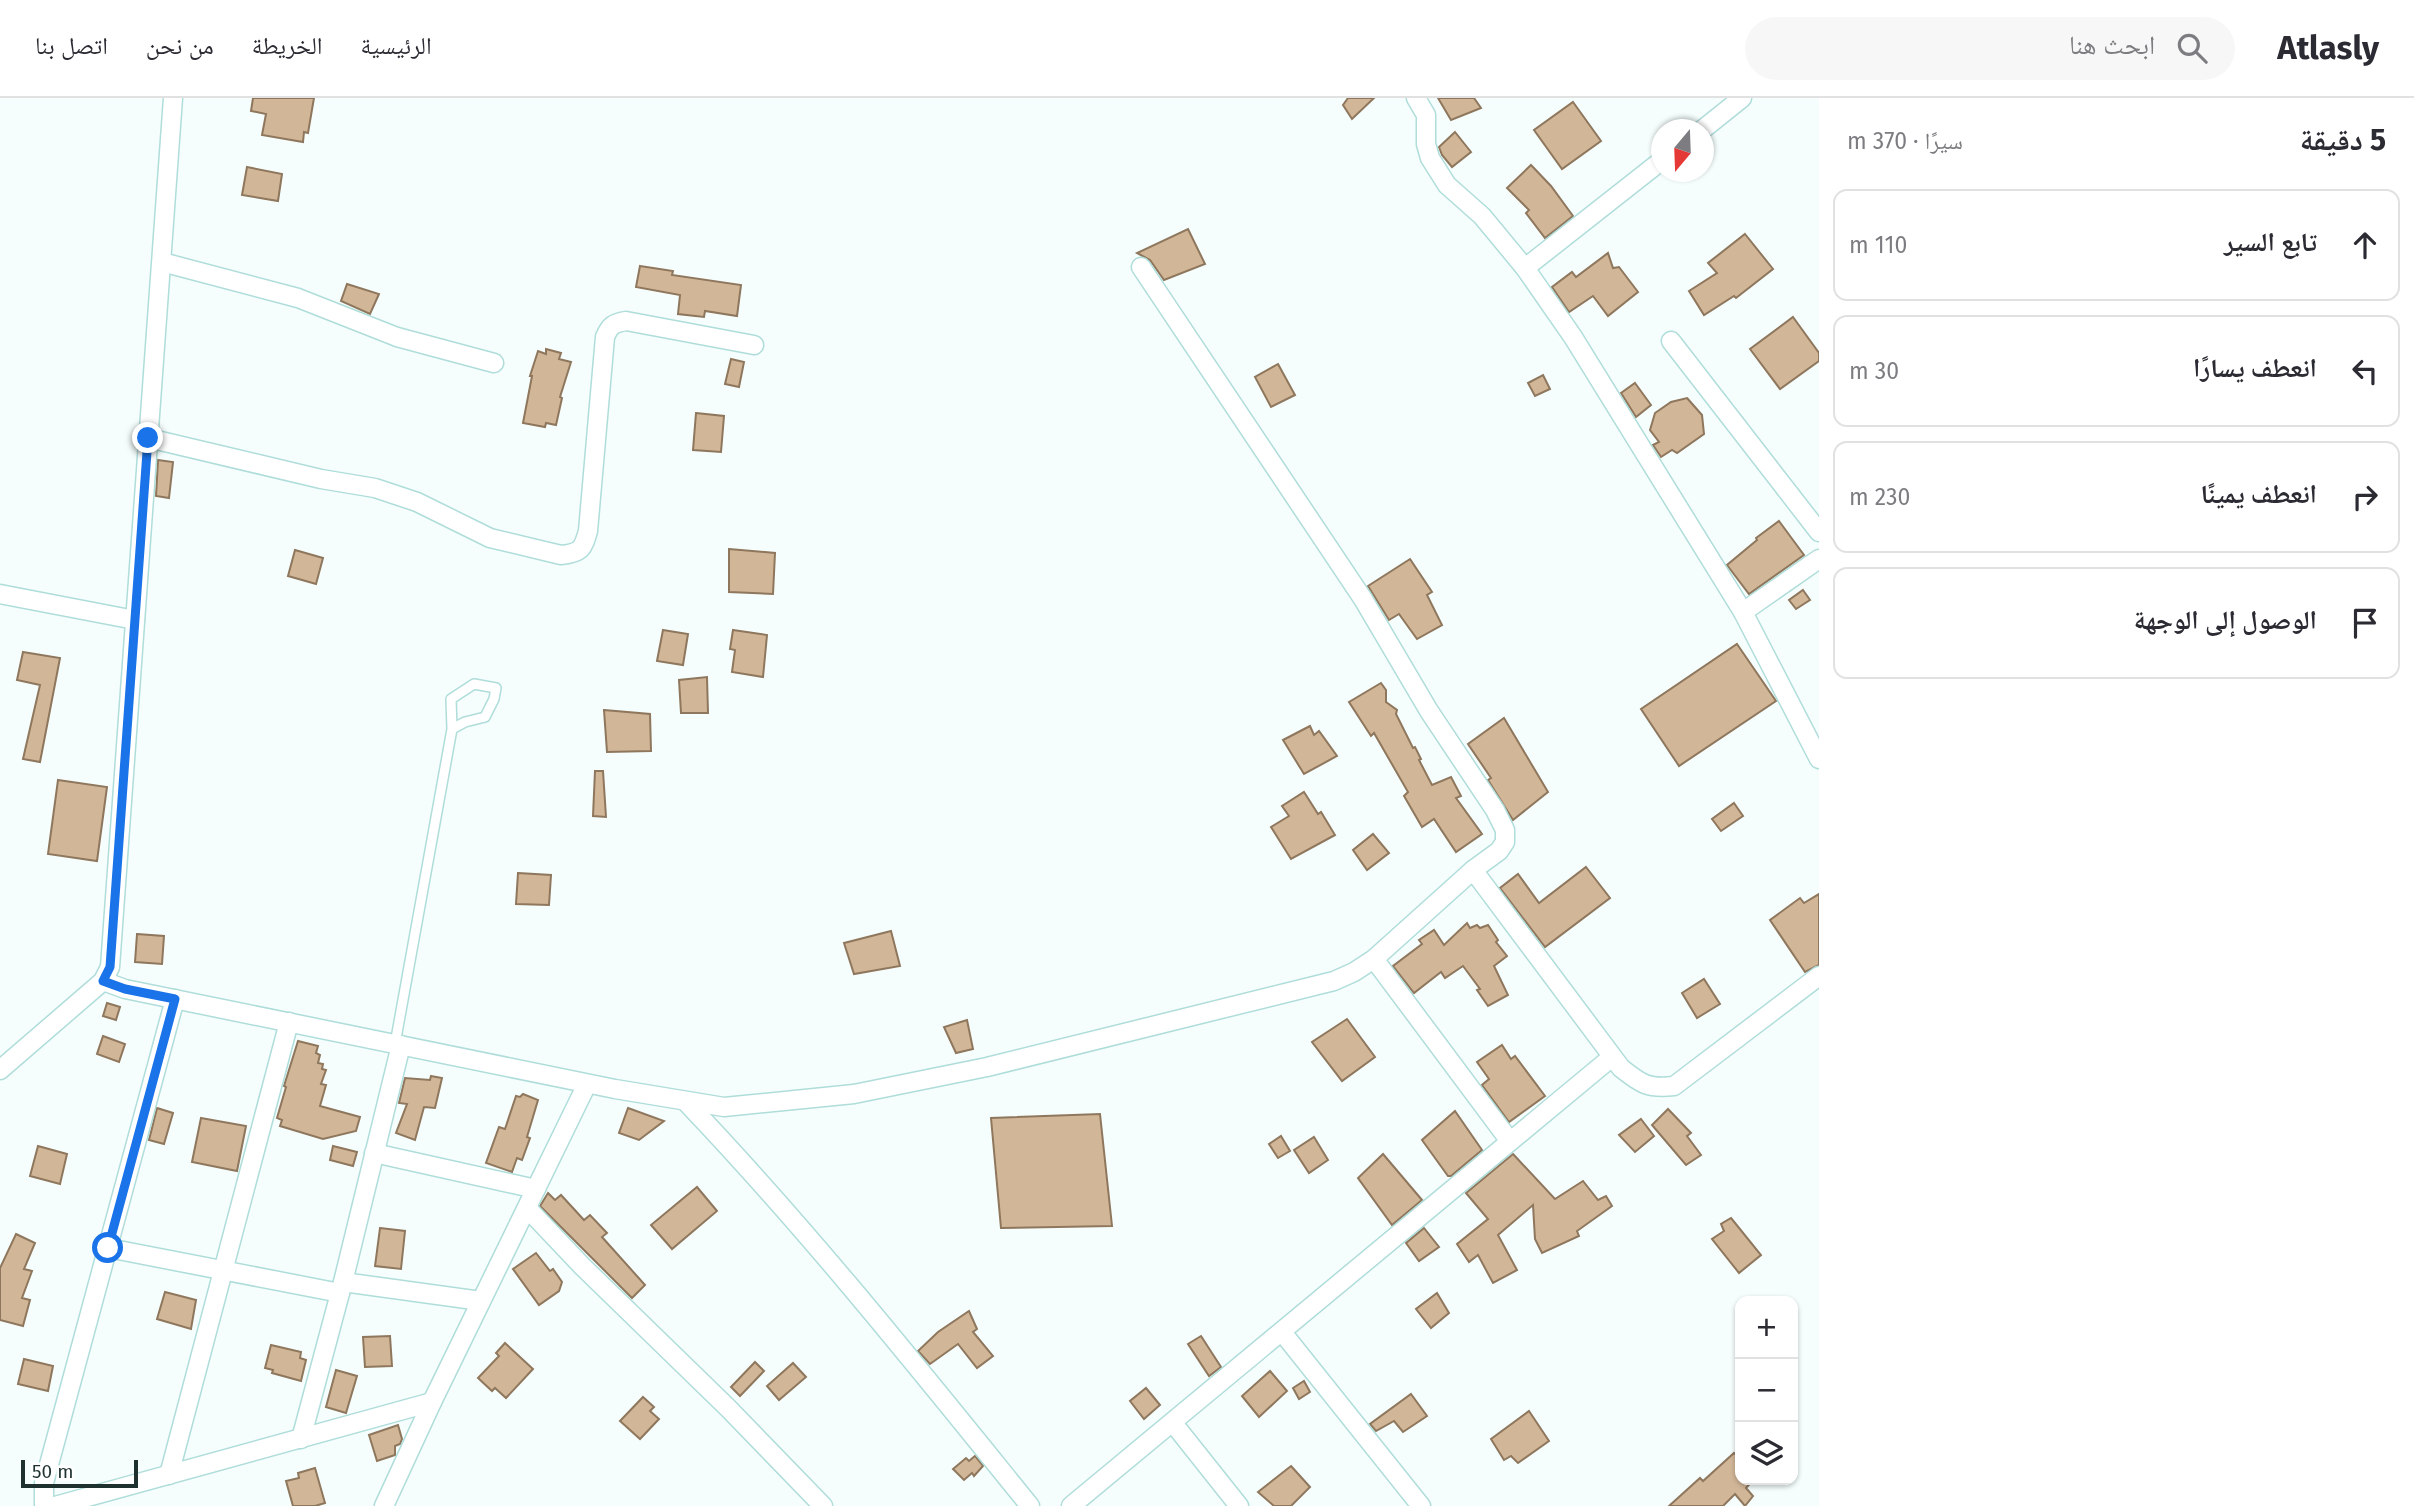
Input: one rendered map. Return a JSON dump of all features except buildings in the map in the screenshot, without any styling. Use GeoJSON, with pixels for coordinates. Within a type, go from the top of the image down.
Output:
{"type":"FeatureCollection","features":[{"type":"Feature","properties":{"kind":"street"},"geometry":{"type":"LineString","coordinates":[[0,1070],[103,981],[110,967],[173,98]]}},
{"type":"Feature","properties":{"kind":"street"},"geometry":{"type":"LineString","coordinates":[[1416,98],[1426,115],[1426,144],[1430,158],[1447,185],[1482,216],[1525,268],[1635,435],[1692,533],[1743,612],[1819,759]]}},
{"type":"Feature","properties":{"kind":"street"},"geometry":{"type":"LineString","coordinates":[[1714,120],[1742,98]]}},
{"type":"Feature","properties":{"kind":"street"},"geometry":{"type":"LineString","coordinates":[[1525,268],[1651,169]]}},
{"type":"Feature","properties":{"kind":"street"},"geometry":{"type":"LineString","coordinates":[[162,262],[298,298],[397,337],[494,363]]}},
{"type":"Feature","properties":{"kind":"street"},"geometry":{"type":"LineString","coordinates":[[103,981],[125,989],[587,1084],[724,1107],[855,1094],[961,1072],[1334,981],[1374,959],[1473,870],[1499,851],[1505,842],[1505,830],[1495,810],[1429,711],[1363,598],[1141,267]]}},
{"type":"Feature","properties":{"kind":"street"},"geometry":{"type":"LineString","coordinates":[[148,438],[321,480],[375,488],[417,502],[490,538],[561,555],[573,554],[583,547],[588,531],[605,337],[609,327],[626,321],[754,345]]}},
{"type":"Feature","properties":{"kind":"street"},"geometry":{"type":"LineString","coordinates":[[1671,341],[1819,532]]}},
{"type":"Feature","properties":{"kind":"street"},"geometry":{"type":"LineString","coordinates":[[1743,612],[1819,559]]}},
{"type":"Feature","properties":{"kind":"street"},"geometry":{"type":"LineString","coordinates":[[0,594],[135,620]]}},
{"type":"Feature","properties":{"kind":"street"},"geometry":{"type":"LineString","coordinates":[[1473,870],[1612,1057],[1639,1083],[1656,1088],[1674,1086],[1819,976]]}},
{"type":"Feature","properties":{"kind":"street"},"geometry":{"type":"LineString","coordinates":[[1374,959],[1509,1140]]}},
{"type":"Feature","properties":{"kind":"street"},"geometry":{"type":"LineString","coordinates":[[44,1506],[44,1483],[175,999]]}},
{"type":"Feature","properties":{"kind":"street"},"geometry":{"type":"LineString","coordinates":[[169,1475],[289,1022]]}},
{"type":"Feature","properties":{"kind":"street"},"geometry":{"type":"LineString","coordinates":[[301,1439],[341,1288],[398,1045]]}},
{"type":"Feature","properties":{"kind":"street"},"geometry":{"type":"LineString","coordinates":[[1071,1506],[1612,1057]]}},
{"type":"Feature","properties":{"kind":"street"},"geometry":{"type":"LineString","coordinates":[[384,1506],[587,1084]]}},
{"type":"Feature","properties":{"kind":"street"},"geometry":{"type":"LineString","coordinates":[[687,1102],[754,1173],[1030,1506]]}},
{"type":"Feature","properties":{"kind":"street"},"geometry":{"type":"LineString","coordinates":[[374,1153],[536,1189]]}},
{"type":"Feature","properties":{"kind":"street"},"geometry":{"type":"LineString","coordinates":[[527,1208],[823,1506]]}},
{"type":"Feature","properties":{"kind":"street"},"geometry":{"type":"LineString","coordinates":[[108,1248],[223,1270],[341,1288],[481,1301]]}},
{"type":"Feature","properties":{"kind":"street"},"geometry":{"type":"LineString","coordinates":[[1282,1332],[1421,1506]]}},
{"type":"Feature","properties":{"kind":"street"},"geometry":{"type":"LineString","coordinates":[[55,1506],[432,1402]]}},
{"type":"Feature","properties":{"kind":"street"},"geometry":{"type":"LineString","coordinates":[[1173,1423],[1239,1506]]}},
{"type":"Feature","properties":{"kind":"lane"},"geometry":{"type":"LineString","coordinates":[[398,1045],[452,729],[451,699],[474,684],[496,688],[485,717],[464,722],[452,729]]}},
{"type":"Feature","properties":{"kind":"route"},"geometry":{"type":"LineString","coordinates":[[108,1248],[175,999],[125,989],[103,981],[110,967],[148,438]]}}]}
